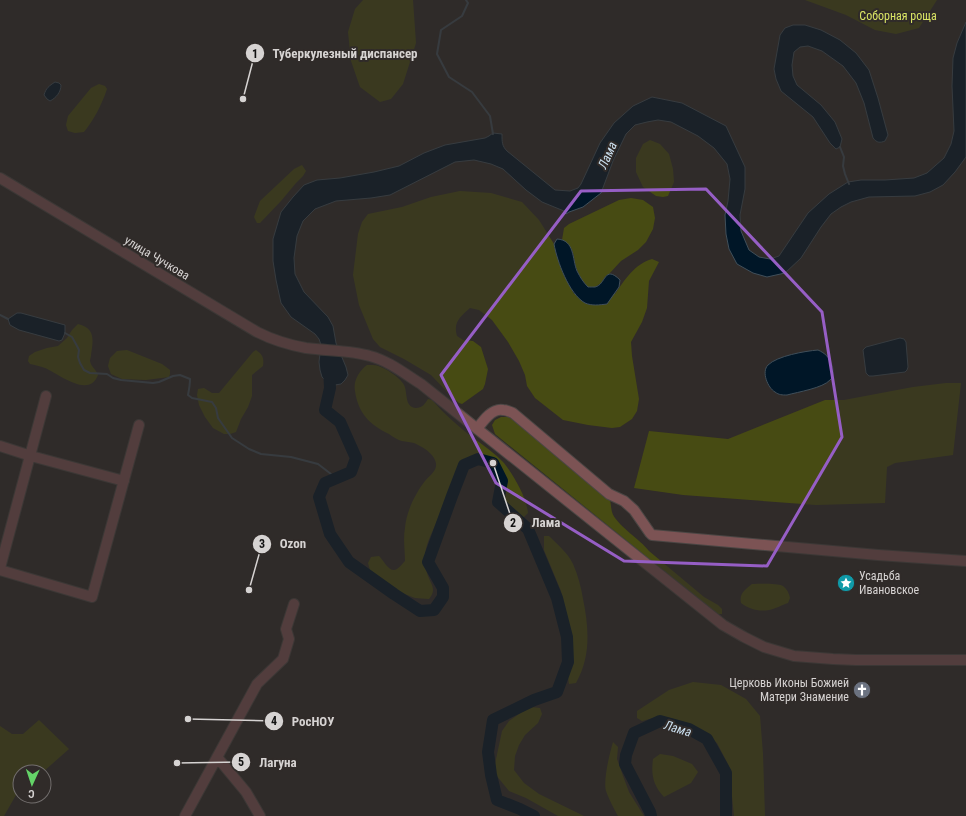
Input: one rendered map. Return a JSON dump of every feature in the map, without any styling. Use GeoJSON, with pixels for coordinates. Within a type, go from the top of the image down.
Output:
{"type":"FeatureCollection","features":[{"type":"Feature","properties":{"kind":"street","name":"улица Чучкова"},"geometry":{"type":"LineString","coordinates":[[0,178],[270,339],[307,348],[358,353],[372,356],[395,367],[421,384],[723,625],[764,647],[778,652],[807,658],[856,660],[966,660]]}},
{"type":"Feature","properties":{"kind":"street"},"geometry":{"type":"LineString","coordinates":[[46,396],[0,569],[92,597],[139,425]]}},
{"type":"Feature","properties":{"kind":"street"},"geometry":{"type":"LineString","coordinates":[[477,429],[486,418],[494,412],[504,410],[513,413],[609,494],[624,501],[634,510],[652,535],[878,555],[966,561]]}},
{"type":"Feature","properties":{"kind":"street"},"geometry":{"type":"LineString","coordinates":[[0,446],[31,456],[124,481]]}},
{"type":"Feature","properties":{"kind":"street"},"geometry":{"type":"LineString","coordinates":[[185,816],[257,684],[284,659],[289,639],[286,628],[294,604]]}},
{"type":"Feature","properties":{"kind":"street"},"geometry":{"type":"LineString","coordinates":[[217,757],[246,792],[260,816]]}},
{"type":"Feature","properties":{"kind":"highlighted area"},"geometry":{"type":"Polygon","coordinates":[[[706,189],[822,312],[842,437],[767,566],[624,561],[496,483],[441,375],[581,191],[706,189]]]}},
{"type":"Feature","properties":{"kind":"green space"},"geometry":{"type":"Polygon","coordinates":[[[363,0],[413,0],[416,43],[403,84],[391,99],[380,102],[360,87],[351,61],[348,32],[355,9],[363,0]]]}},
{"type":"Feature","properties":{"kind":"green space","name":"Соборная роща"},"geometry":{"type":"Polygon","coordinates":[[[805,0],[937,0],[919,28],[896,34],[875,30],[846,15],[805,0]]]}},
{"type":"Feature","properties":{"kind":"green space"},"geometry":{"type":"Polygon","coordinates":[[[99,84],[105,86],[107,89],[91,122],[84,132],[75,133],[68,131],[66,125],[68,116],[91,88],[99,84]]]}},
{"type":"Feature","properties":{"kind":"green space"},"geometry":{"type":"Polygon","coordinates":[[[650,140],[660,144],[669,154],[673,169],[674,182],[668,196],[656,196],[643,187],[636,172],[636,158],[643,144],[650,140]]]}},
{"type":"Feature","properties":{"kind":"green space"},"geometry":{"type":"Polygon","coordinates":[[[302,165],[306,171],[303,176],[260,223],[257,223],[254,217],[260,201],[294,169],[302,165]]]}},
{"type":"Feature","properties":{"kind":"green space"},"geometry":{"type":"Polygon","coordinates":[[[460,191],[491,193],[522,202],[539,220],[554,244],[562,271],[574,294],[615,294],[635,268],[640,264],[652,259],[659,262],[649,281],[647,308],[642,322],[631,342],[639,399],[637,411],[632,419],[620,427],[612,428],[563,420],[535,398],[527,386],[525,375],[519,361],[508,342],[492,320],[479,310],[470,308],[460,317],[456,327],[457,336],[463,340],[473,341],[481,347],[488,369],[483,389],[462,404],[452,397],[431,375],[380,347],[373,339],[359,305],[353,275],[358,234],[362,222],[368,214],[402,207],[431,197],[460,191]]]}},
{"type":"Feature","properties":{"kind":"green space"},"geometry":{"type":"Polygon","coordinates":[[[631,198],[643,200],[653,207],[655,218],[653,229],[646,242],[638,250],[621,261],[601,283],[595,287],[588,287],[577,270],[572,250],[567,243],[562,240],[564,228],[569,224],[619,200],[631,198]]]}},
{"type":"Feature","properties":{"kind":"green space"},"geometry":{"type":"Polygon","coordinates":[[[78,324],[84,326],[91,332],[93,340],[90,361],[98,375],[94,382],[88,385],[73,383],[45,368],[30,364],[28,361],[29,356],[35,352],[58,346],[67,338],[78,324]]]}},
{"type":"Feature","properties":{"kind":"green space"},"geometry":{"type":"Polygon","coordinates":[[[127,350],[162,364],[170,370],[169,377],[146,380],[122,379],[111,374],[108,366],[110,358],[117,351],[127,350]]]}},
{"type":"Feature","properties":{"kind":"green space"},"geometry":{"type":"Polygon","coordinates":[[[256,350],[262,357],[263,366],[252,375],[252,396],[248,407],[236,432],[224,434],[213,428],[205,417],[199,405],[197,395],[198,389],[204,388],[212,393],[219,393],[256,350]]]}},
{"type":"Feature","properties":{"kind":"green space"},"geometry":{"type":"Polygon","coordinates":[[[367,365],[381,367],[391,372],[399,379],[404,385],[408,402],[412,407],[420,407],[428,399],[432,400],[441,410],[473,438],[485,446],[504,463],[522,493],[527,507],[528,513],[524,517],[519,517],[509,509],[506,501],[503,474],[493,461],[487,458],[471,457],[464,461],[459,469],[427,544],[425,558],[426,567],[433,590],[433,593],[429,599],[415,598],[397,591],[370,570],[368,563],[371,557],[379,556],[387,566],[394,570],[405,561],[404,532],[406,519],[419,490],[436,468],[436,462],[432,455],[425,449],[414,443],[399,440],[376,427],[362,412],[355,391],[355,384],[359,373],[367,365]]]}},
{"type":"Feature","properties":{"kind":"green space"},"geometry":{"type":"Polygon","coordinates":[[[946,383],[961,383],[953,455],[895,463],[887,467],[885,503],[816,505],[683,495],[634,488],[649,431],[728,439],[825,400],[844,400],[913,387],[946,383]]]}},
{"type":"Feature","properties":{"kind":"green space"},"geometry":{"type":"Polygon","coordinates":[[[501,417],[508,417],[515,420],[610,500],[612,512],[618,522],[649,551],[704,597],[718,605],[722,609],[722,614],[718,614],[495,434],[492,425],[495,420],[501,417]]]}},
{"type":"Feature","properties":{"kind":"green space"},"geometry":{"type":"Polygon","coordinates":[[[544,536],[549,536],[571,560],[578,577],[581,590],[587,621],[587,642],[584,663],[576,683],[569,684],[568,677],[572,643],[561,591],[544,550],[544,536]]]}},
{"type":"Feature","properties":{"kind":"green space"},"geometry":{"type":"Polygon","coordinates":[[[752,584],[772,584],[783,586],[790,596],[788,603],[765,611],[754,610],[747,607],[741,603],[741,597],[743,592],[752,584]]]}},
{"type":"Feature","properties":{"kind":"green space"},"geometry":{"type":"Polygon","coordinates":[[[693,682],[721,685],[746,699],[760,716],[765,816],[734,816],[729,766],[717,743],[691,724],[667,717],[653,718],[642,721],[637,718],[637,711],[669,690],[693,682]]]}},
{"type":"Feature","properties":{"kind":"green space"},"geometry":{"type":"Polygon","coordinates":[[[531,707],[540,708],[542,714],[538,723],[525,735],[519,745],[515,756],[514,770],[524,783],[539,794],[584,816],[558,816],[526,798],[509,791],[496,775],[495,764],[502,731],[509,721],[531,707]]]}},
{"type":"Feature","properties":{"kind":"green space"},"geometry":{"type":"Polygon","coordinates":[[[39,720],[69,749],[52,764],[12,764],[12,802],[4,816],[0,816],[0,726],[12,734],[23,734],[39,720]]]}},
{"type":"Feature","properties":{"kind":"green space"},"geometry":{"type":"Polygon","coordinates":[[[613,742],[618,747],[617,759],[629,792],[644,816],[618,816],[607,794],[605,786],[606,773],[613,742]]]}},
{"type":"Feature","properties":{"kind":"green space"},"geometry":{"type":"Polygon","coordinates":[[[660,754],[673,756],[692,764],[698,772],[691,783],[664,797],[655,784],[652,770],[653,759],[660,754]]]}},
{"type":"Feature","properties":{"kind":"water"},"geometry":{"type":"Polygon","coordinates":[[[966,22],[966,157],[943,185],[930,192],[915,196],[869,197],[851,202],[841,207],[831,214],[801,258],[785,273],[767,277],[753,273],[737,264],[729,249],[726,234],[725,215],[730,179],[727,164],[714,148],[698,136],[671,122],[658,120],[635,125],[626,134],[613,161],[601,193],[583,207],[566,214],[564,211],[542,202],[503,169],[491,164],[474,160],[455,162],[390,195],[336,201],[315,209],[303,221],[297,236],[294,258],[295,274],[304,292],[328,317],[333,326],[336,343],[348,375],[341,384],[329,384],[322,377],[319,362],[321,345],[319,339],[315,334],[291,317],[281,303],[273,261],[273,239],[281,212],[304,185],[317,180],[340,178],[399,166],[424,153],[445,145],[485,138],[493,133],[502,134],[503,144],[507,151],[555,190],[570,191],[578,188],[581,184],[600,143],[614,123],[633,106],[652,97],[682,103],[726,126],[745,167],[745,189],[740,215],[741,231],[749,250],[759,257],[770,259],[779,256],[808,213],[829,194],[848,182],[861,180],[914,178],[927,173],[944,158],[951,144],[954,131],[952,86],[953,58],[957,43],[966,22]]]}},
{"type":"Feature","properties":{"kind":"water"},"geometry":{"type":"Polygon","coordinates":[[[793,25],[805,25],[821,30],[840,40],[856,53],[869,70],[888,135],[885,141],[879,142],[873,138],[864,103],[856,83],[843,66],[822,51],[808,46],[800,47],[794,52],[792,65],[793,76],[797,85],[821,105],[835,122],[842,139],[840,147],[836,149],[830,143],[813,117],[781,91],[774,69],[780,35],[785,28],[793,25]]]}},
{"type":"Feature","properties":{"kind":"water"},"geometry":{"type":"Polygon","coordinates":[[[55,82],[61,85],[61,88],[58,94],[50,101],[44,95],[48,87],[55,82]]]}},
{"type":"Feature","properties":{"kind":"water"},"geometry":{"type":"Polygon","coordinates":[[[557,239],[563,240],[570,246],[577,271],[588,287],[595,287],[599,285],[608,275],[611,274],[620,280],[619,287],[607,304],[588,304],[579,299],[569,285],[558,259],[554,244],[557,239]]]}},
{"type":"Feature","properties":{"kind":"water"},"geometry":{"type":"Polygon","coordinates":[[[17,313],[65,325],[65,333],[62,340],[59,341],[19,330],[10,325],[8,319],[17,313]]]}},
{"type":"Feature","properties":{"kind":"water"},"geometry":{"type":"Polygon","coordinates":[[[900,338],[904,339],[906,342],[907,370],[905,372],[869,376],[866,373],[863,350],[866,347],[900,338]]]}},
{"type":"Feature","properties":{"kind":"water"},"geometry":{"type":"Polygon","coordinates":[[[818,350],[827,356],[833,367],[832,377],[827,383],[787,395],[778,394],[772,390],[765,376],[768,365],[784,357],[818,350]]]}},
{"type":"Feature","properties":{"kind":"waterway"},"geometry":{"type":"LineString","coordinates":[[466,0],[468,3],[462,16],[441,30],[437,54],[449,77],[472,92],[490,116],[493,134]]}},
{"type":"Feature","properties":{"kind":"waterway"},"geometry":{"type":"LineString","coordinates":[[840,147],[844,157],[843,166],[849,184]]}},
{"type":"Feature","properties":{"kind":"waterway"},"geometry":{"type":"LineString","coordinates":[[0,315],[8,319]]}},
{"type":"Feature","properties":{"kind":"waterway"},"geometry":{"type":"LineString","coordinates":[[65,333],[72,337],[77,346],[79,350],[78,357],[84,370],[90,373],[107,374],[113,378],[121,380],[153,383],[180,375],[190,379],[188,395],[192,398],[212,402],[216,408],[218,418],[232,438],[249,449],[261,454],[291,457],[318,464],[335,479]]}},
{"type":"Feature","properties":{"kind":"waterway","name":"Лама"},"geometry":{"type":"LineString","coordinates":[[329,367],[330,388],[325,410],[340,422],[356,458],[351,472],[325,483],[319,497],[330,534],[349,562],[420,611],[434,610],[443,597],[443,588],[428,562],[464,465],[478,459],[493,463],[502,481],[498,502],[528,529],[557,598],[567,637],[568,662],[557,692],[534,700],[493,720],[488,752],[491,775],[497,800],[534,816]]}},
{"type":"Feature","properties":{"kind":"waterway","name":"Лама"},"geometry":{"type":"LineString","coordinates":[[651,816],[625,764],[626,755],[634,733],[660,721],[689,729],[707,739],[726,773],[726,816]]}},
{"type":"Feature","properties":{"kind":"place","name":"Туберкулезный диспансер"},"geometry":{"type":"Point","coordinates":[243,99]}},
{"type":"Feature","properties":{"kind":"place","name":"Лама"},"geometry":{"type":"Point","coordinates":[493,463]}},
{"type":"Feature","properties":{"kind":"place","name":"Усадьба Ивановское"},"geometry":{"type":"Point","coordinates":[846,583]}},
{"type":"Feature","properties":{"kind":"place","name":"Ozon"},"geometry":{"type":"Point","coordinates":[249,590]}},
{"type":"Feature","properties":{"kind":"place","name":"Церковь Иконы Божией Матери Знамение"},"geometry":{"type":"Point","coordinates":[862,690]}},
{"type":"Feature","properties":{"kind":"place","name":"РосНОУ"},"geometry":{"type":"Point","coordinates":[188,719]}},
{"type":"Feature","properties":{"kind":"place","name":"Лагуна"},"geometry":{"type":"Point","coordinates":[177,763]}}]}
